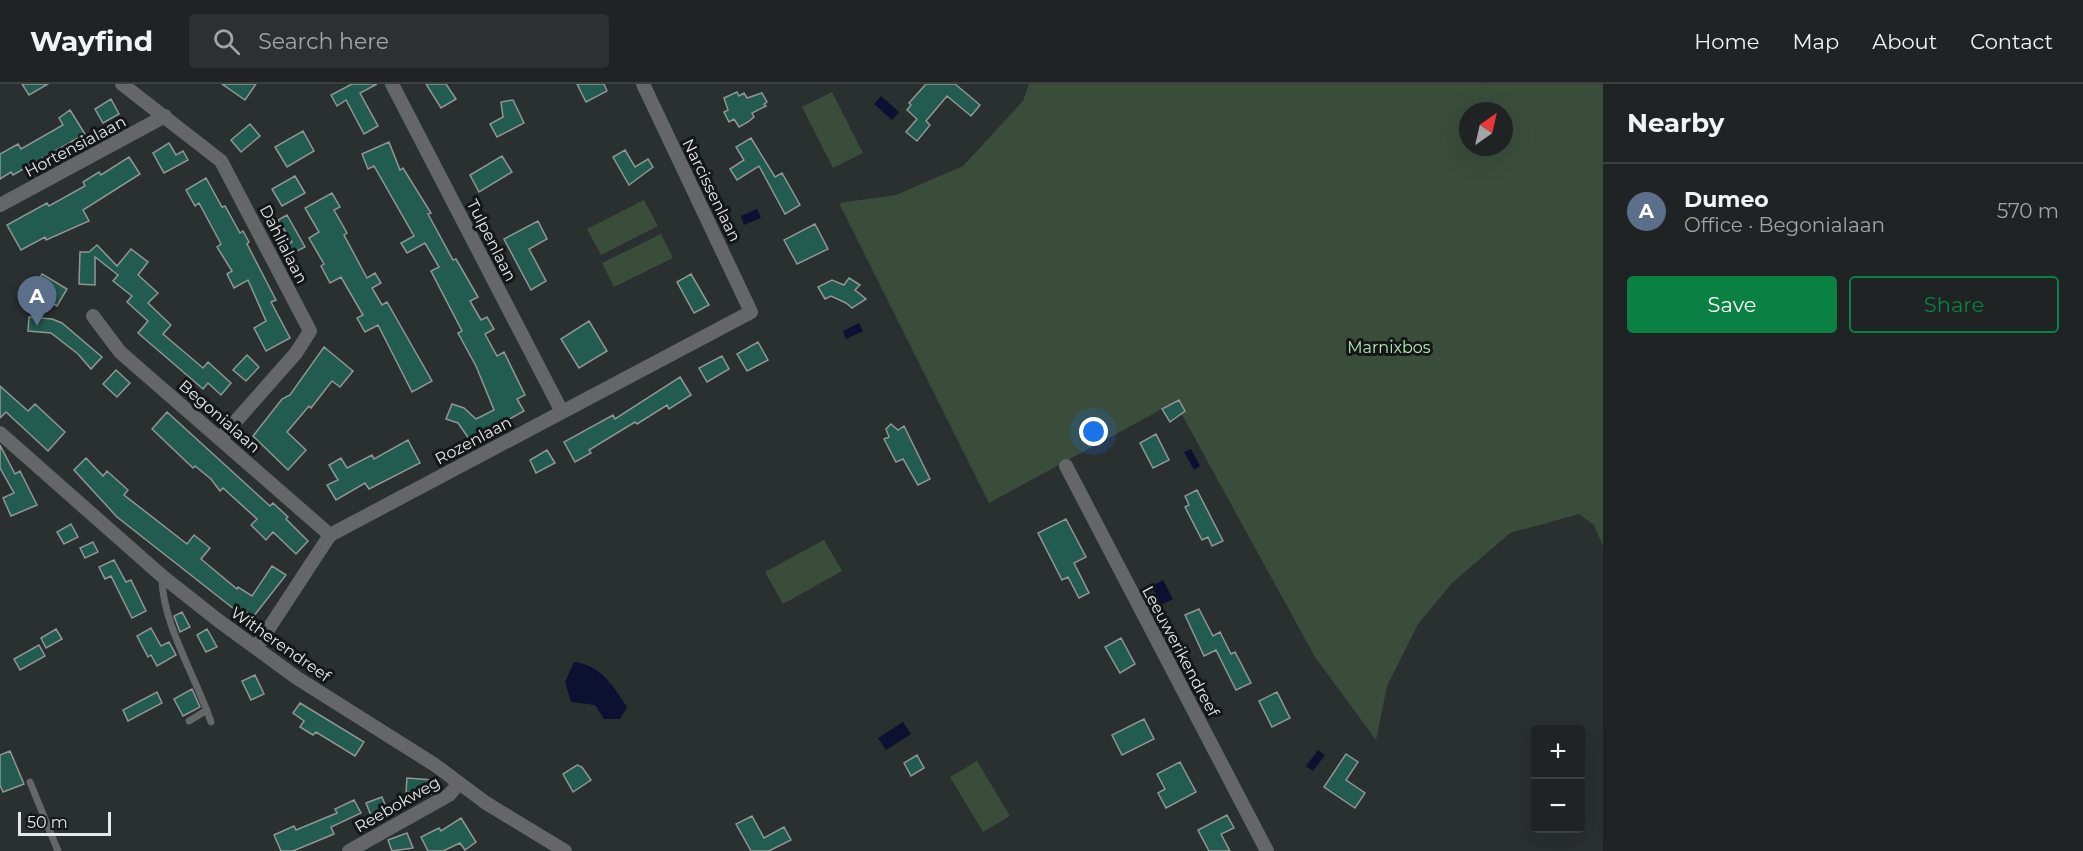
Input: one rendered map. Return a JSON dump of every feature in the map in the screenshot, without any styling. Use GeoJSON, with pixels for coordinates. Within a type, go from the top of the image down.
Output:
{"type":"FeatureCollection","features":[{"type":"Feature","properties":{"kind":"street","name":"Dahlialaan"},"geometry":{"type":"LineString","coordinates":[[122,84],[212,152],[228,171],[310,331],[296,353],[221,438]]}},
{"type":"Feature","properties":{"kind":"street","name":"Tulpenlaan"},"geometry":{"type":"LineString","coordinates":[[392,84],[562,412]]}},
{"type":"Feature","properties":{"kind":"street","name":"Narcissenlaan"},"geometry":{"type":"LineString","coordinates":[[643,84],[751,312]]}},
{"type":"Feature","properties":{"kind":"street","name":"Hortensialaan"},"geometry":{"type":"LineString","coordinates":[[0,205],[165,116]]}},
{"type":"Feature","properties":{"kind":"street","name":"Rozenlaan"},"geometry":{"type":"LineString","coordinates":[[256,648],[330,536],[751,312]]}},
{"type":"Feature","properties":{"kind":"street","name":"Begonialaan"},"geometry":{"type":"LineString","coordinates":[[93,316],[120,352],[221,438],[330,536]]}},
{"type":"Feature","properties":{"kind":"street","name":"Witherendreef"},"geometry":{"type":"LineString","coordinates":[[0,433],[162,576],[256,648],[297,678],[565,851]]}},
{"type":"Feature","properties":{"kind":"street","name":"Leeuwerikendreef"},"geometry":{"type":"LineString","coordinates":[[1066,466],[1267,851]]}},
{"type":"Feature","properties":{"kind":"street","name":"Reebokweg"},"geometry":{"type":"LineString","coordinates":[[349,851],[449,795],[459,783]]}},
{"type":"Feature","properties":{"kind":"lane"},"geometry":{"type":"LineString","coordinates":[[162,576],[162,596],[211,722]]}},
{"type":"Feature","properties":{"kind":"lane"},"geometry":{"type":"LineString","coordinates":[[189,721],[207,710]]}},
{"type":"Feature","properties":{"kind":"lane"},"geometry":{"type":"LineString","coordinates":[[30,782],[58,851]]}},
{"type":"Feature","properties":{"kind":"green space","name":"Marnixbos"},"geometry":{"type":"Polygon","coordinates":[[[1029,84],[1603,84],[1603,546],[1594,525],[1579,514],[1510,533],[1452,583],[1418,624],[1387,686],[1376,740],[1315,657],[1175,402],[989,503],[839,203],[896,195],[963,166],[1023,101],[1029,84]]]}},
{"type":"Feature","properties":{"kind":"green space"},"geometry":{"type":"Polygon","coordinates":[[[832,92],[863,153],[833,168],[802,107],[832,92]]]}},
{"type":"Feature","properties":{"kind":"green space"},"geometry":{"type":"Polygon","coordinates":[[[644,200],[658,226],[601,255],[587,229],[644,200]]]}},
{"type":"Feature","properties":{"kind":"green space"},"geometry":{"type":"Polygon","coordinates":[[[661,234],[673,258],[614,287],[602,263],[661,234]]]}},
{"type":"Feature","properties":{"kind":"green space"},"geometry":{"type":"Polygon","coordinates":[[[824,540],[842,571],[783,604],[765,572],[824,540]]]}},
{"type":"Feature","properties":{"kind":"green space"},"geometry":{"type":"Polygon","coordinates":[[[977,761],[1010,816],[983,832],[950,777],[977,761]]]}},
{"type":"Feature","properties":{"kind":"water"},"geometry":{"type":"Polygon","coordinates":[[[881,96],[899,112],[892,120],[874,104],[881,96]]]}},
{"type":"Feature","properties":{"kind":"water"},"geometry":{"type":"Polygon","coordinates":[[[757,209],[761,218],[744,225],[741,216],[757,209]]]}},
{"type":"Feature","properties":{"kind":"water"},"geometry":{"type":"Polygon","coordinates":[[[859,323],[863,331],[846,339],[843,331],[859,323]]]}},
{"type":"Feature","properties":{"kind":"water"},"geometry":{"type":"Polygon","coordinates":[[[1191,449],[1200,466],[1194,470],[1184,452],[1191,449]]]}},
{"type":"Feature","properties":{"kind":"water"},"geometry":{"type":"Polygon","coordinates":[[[1163,580],[1173,599],[1161,605],[1152,586],[1163,580]]]}},
{"type":"Feature","properties":{"kind":"water"},"geometry":{"type":"Polygon","coordinates":[[[574,662],[592,667],[611,684],[627,707],[620,719],[604,719],[595,705],[571,702],[565,682],[574,662]]]}},
{"type":"Feature","properties":{"kind":"water"},"geometry":{"type":"Polygon","coordinates":[[[903,722],[911,734],[886,750],[878,738],[903,722]]]}},
{"type":"Feature","properties":{"kind":"water"},"geometry":{"type":"Polygon","coordinates":[[[1318,750],[1325,755],[1313,771],[1306,766],[1318,750]]]}},
{"type":"Feature","properties":{"kind":"building"},"geometry":{"type":"Polygon","coordinates":[[[22,84],[48,84],[29,95],[22,84]]]}},
{"type":"Feature","properties":{"kind":"building"},"geometry":{"type":"Polygon","coordinates":[[[222,84],[256,84],[245,100],[222,84]]]}},
{"type":"Feature","properties":{"kind":"building"},"geometry":{"type":"Polygon","coordinates":[[[352,84],[377,84],[360,93],[378,126],[364,134],[346,100],[337,106],[331,95],[352,84]]]}},
{"type":"Feature","properties":{"kind":"building"},"geometry":{"type":"Polygon","coordinates":[[[426,84],[446,84],[456,99],[441,108],[426,84]]]}},
{"type":"Feature","properties":{"kind":"building"},"geometry":{"type":"Polygon","coordinates":[[[577,84],[604,84],[607,91],[586,102],[577,84]]]}},
{"type":"Feature","properties":{"kind":"building"},"geometry":{"type":"Polygon","coordinates":[[[926,84],[955,84],[980,105],[971,116],[947,96],[926,121],[930,125],[917,141],[906,132],[917,119],[907,110],[911,105],[909,103],[926,84]]]}},
{"type":"Feature","properties":{"kind":"building"},"geometry":{"type":"Polygon","coordinates":[[[737,92],[739,96],[744,93],[747,98],[762,93],[767,102],[764,104],[766,106],[752,113],[754,117],[739,127],[734,119],[729,122],[724,112],[728,110],[724,98],[737,92]]]}},
{"type":"Feature","properties":{"kind":"building"},"geometry":{"type":"Polygon","coordinates":[[[111,99],[119,114],[103,123],[95,109],[111,99]]]}},
{"type":"Feature","properties":{"kind":"building"},"geometry":{"type":"Polygon","coordinates":[[[513,100],[524,123],[497,137],[490,124],[503,117],[501,102],[513,100]]]}},
{"type":"Feature","properties":{"kind":"building"},"geometry":{"type":"Polygon","coordinates":[[[70,110],[85,134],[13,175],[11,172],[0,179],[0,154],[18,144],[21,149],[63,125],[59,118],[70,110]]]}},
{"type":"Feature","properties":{"kind":"building"},"geometry":{"type":"Polygon","coordinates":[[[250,124],[260,136],[241,152],[231,140],[250,124]]]}},
{"type":"Feature","properties":{"kind":"building"},"geometry":{"type":"Polygon","coordinates":[[[303,131],[314,151],[287,167],[275,147],[303,131]]]}},
{"type":"Feature","properties":{"kind":"building"},"geometry":{"type":"Polygon","coordinates":[[[751,138],[775,177],[782,173],[800,205],[785,214],[759,166],[737,180],[730,169],[744,160],[736,147],[751,138]]]}},
{"type":"Feature","properties":{"kind":"building"},"geometry":{"type":"Polygon","coordinates":[[[389,142],[400,170],[403,168],[431,213],[428,214],[453,260],[456,259],[478,297],[470,301],[481,320],[487,317],[494,329],[485,334],[497,356],[504,352],[525,395],[517,399],[524,411],[483,434],[485,436],[472,443],[458,423],[446,419],[452,404],[464,408],[476,419],[494,410],[476,366],[458,333],[462,331],[431,271],[439,267],[425,243],[407,253],[401,243],[414,236],[374,166],[368,169],[362,154],[389,142]]]}},
{"type":"Feature","properties":{"kind":"building"},"geometry":{"type":"Polygon","coordinates":[[[169,143],[176,155],[183,151],[188,160],[164,173],[153,153],[169,143]]]}},
{"type":"Feature","properties":{"kind":"building"},"geometry":{"type":"Polygon","coordinates":[[[625,150],[635,167],[648,159],[653,167],[629,185],[613,157],[625,150]]]}},
{"type":"Feature","properties":{"kind":"building"},"geometry":{"type":"Polygon","coordinates":[[[502,156],[512,172],[479,192],[470,175],[502,156]]]}},
{"type":"Feature","properties":{"kind":"building"},"geometry":{"type":"Polygon","coordinates":[[[129,157],[140,174],[83,210],[89,221],[46,240],[45,237],[21,250],[7,225],[85,186],[83,182],[99,172],[101,175],[129,157]]]}},
{"type":"Feature","properties":{"kind":"building"},"geometry":{"type":"Polygon","coordinates":[[[295,176],[305,193],[282,206],[272,189],[295,176]]]}},
{"type":"Feature","properties":{"kind":"building"},"geometry":{"type":"Polygon","coordinates":[[[206,178],[222,207],[225,206],[240,233],[243,231],[249,242],[247,244],[276,300],[271,302],[290,338],[266,351],[254,328],[266,321],[248,280],[234,288],[227,274],[232,271],[217,247],[221,244],[199,203],[195,206],[186,190],[206,178]]]}},
{"type":"Feature","properties":{"kind":"building"},"geometry":{"type":"Polygon","coordinates":[[[332,193],[340,207],[334,210],[347,233],[344,235],[367,278],[375,273],[381,283],[372,288],[382,305],[387,302],[432,381],[412,392],[378,325],[365,332],[357,318],[363,315],[341,277],[330,283],[321,266],[324,264],[309,238],[319,232],[305,208],[332,193]]]}},
{"type":"Feature","properties":{"kind":"building"},"geometry":{"type":"Polygon","coordinates":[[[287,215],[305,247],[293,253],[289,244],[292,242],[278,220],[287,215]]]}},
{"type":"Feature","properties":{"kind":"building"},"geometry":{"type":"Polygon","coordinates":[[[538,221],[547,239],[529,249],[546,281],[531,290],[504,239],[538,221]]]}},
{"type":"Feature","properties":{"kind":"building"},"geometry":{"type":"Polygon","coordinates":[[[815,224],[828,249],[797,264],[784,240],[815,224]]]}},
{"type":"Feature","properties":{"kind":"building"},"geometry":{"type":"Polygon","coordinates":[[[97,245],[117,266],[131,249],[148,262],[138,275],[158,293],[148,303],[171,325],[163,334],[203,368],[208,362],[231,383],[221,395],[208,383],[203,389],[138,333],[148,321],[127,302],[132,296],[113,281],[118,275],[95,257],[95,285],[79,284],[80,252],[89,252],[97,245]]]}},
{"type":"Feature","properties":{"kind":"building"},"geometry":{"type":"Polygon","coordinates":[[[42,274],[67,289],[57,306],[32,292],[42,274]]]}},
{"type":"Feature","properties":{"kind":"building"},"geometry":{"type":"Polygon","coordinates":[[[691,274],[709,305],[694,313],[677,282],[691,274]]]}},
{"type":"Feature","properties":{"kind":"building"},"geometry":{"type":"Polygon","coordinates":[[[849,278],[860,285],[855,290],[866,299],[852,308],[831,296],[825,299],[818,287],[832,280],[844,285],[849,278]]]}},
{"type":"Feature","properties":{"kind":"building"},"geometry":{"type":"Polygon","coordinates":[[[29,317],[52,319],[62,323],[102,357],[91,369],[78,354],[51,333],[28,331],[29,317]]]}},
{"type":"Feature","properties":{"kind":"building"},"geometry":{"type":"Polygon","coordinates":[[[589,321],[607,351],[579,368],[561,339],[589,321]]]}},
{"type":"Feature","properties":{"kind":"building"},"geometry":{"type":"Polygon","coordinates":[[[758,342],[768,360],[747,371],[737,354],[758,342]]]}},
{"type":"Feature","properties":{"kind":"building"},"geometry":{"type":"Polygon","coordinates":[[[324,347],[353,371],[340,387],[332,381],[311,408],[309,406],[287,432],[306,450],[288,470],[253,436],[282,399],[290,395],[324,347]]]}},
{"type":"Feature","properties":{"kind":"building"},"geometry":{"type":"Polygon","coordinates":[[[247,355],[259,367],[246,381],[233,370],[247,355]]]}},
{"type":"Feature","properties":{"kind":"building"},"geometry":{"type":"Polygon","coordinates":[[[722,356],[729,369],[707,382],[699,368],[722,356]]]}},
{"type":"Feature","properties":{"kind":"building"},"geometry":{"type":"Polygon","coordinates":[[[116,370],[130,383],[117,397],[103,384],[116,370]]]}},
{"type":"Feature","properties":{"kind":"building"},"geometry":{"type":"Polygon","coordinates":[[[680,377],[691,395],[669,409],[667,405],[637,424],[635,422],[589,450],[591,453],[575,462],[564,442],[613,415],[615,419],[680,377]]]}},
{"type":"Feature","properties":{"kind":"building"},"geometry":{"type":"Polygon","coordinates":[[[0,386],[28,411],[35,404],[65,432],[48,451],[6,412],[0,418],[0,386]]]}},
{"type":"Feature","properties":{"kind":"building"},"geometry":{"type":"Polygon","coordinates":[[[1179,400],[1185,411],[1170,422],[1162,409],[1179,400]]]}},
{"type":"Feature","properties":{"kind":"building"},"geometry":{"type":"Polygon","coordinates":[[[167,412],[270,506],[273,503],[288,517],[286,519],[308,541],[296,554],[273,532],[266,540],[251,525],[257,519],[223,488],[220,491],[211,479],[195,466],[193,468],[152,429],[167,412]]]}},
{"type":"Feature","properties":{"kind":"building"},"geometry":{"type":"Polygon","coordinates":[[[891,424],[898,430],[904,426],[930,479],[918,485],[903,459],[896,462],[884,439],[889,437],[886,429],[891,424]]]}},
{"type":"Feature","properties":{"kind":"building"},"geometry":{"type":"Polygon","coordinates":[[[1156,434],[1169,460],[1153,468],[1140,443],[1156,434]]]}},
{"type":"Feature","properties":{"kind":"building"},"geometry":{"type":"Polygon","coordinates":[[[408,440],[420,463],[369,489],[365,483],[336,500],[327,485],[338,480],[329,465],[341,458],[347,468],[372,455],[374,459],[408,440]]]}},
{"type":"Feature","properties":{"kind":"building"},"geometry":{"type":"Polygon","coordinates":[[[0,445],[15,474],[20,471],[37,505],[11,516],[3,498],[14,493],[0,468],[0,445]]]}},
{"type":"Feature","properties":{"kind":"building"},"geometry":{"type":"Polygon","coordinates":[[[547,450],[555,463],[536,473],[530,460],[547,450]]]}},
{"type":"Feature","properties":{"kind":"building"},"geometry":{"type":"Polygon","coordinates":[[[86,458],[103,476],[107,471],[128,490],[124,495],[187,544],[194,535],[210,548],[201,559],[237,589],[238,587],[252,596],[272,566],[286,575],[253,617],[246,612],[243,616],[117,517],[74,470],[86,458]]]}},
{"type":"Feature","properties":{"kind":"building"},"geometry":{"type":"Polygon","coordinates":[[[1197,490],[1223,541],[1212,546],[1208,537],[1202,540],[1185,507],[1189,505],[1185,496],[1197,490]]]}},
{"type":"Feature","properties":{"kind":"building"},"geometry":{"type":"Polygon","coordinates":[[[1066,519],[1086,557],[1074,563],[1089,593],[1079,598],[1068,577],[1062,580],[1038,533],[1066,519]]]}},
{"type":"Feature","properties":{"kind":"building"},"geometry":{"type":"Polygon","coordinates":[[[71,524],[78,537],[64,544],[57,532],[71,524]]]}},
{"type":"Feature","properties":{"kind":"building"},"geometry":{"type":"Polygon","coordinates":[[[93,542],[98,552],[85,558],[80,548],[93,542]]]}},
{"type":"Feature","properties":{"kind":"building"},"geometry":{"type":"Polygon","coordinates":[[[114,560],[126,582],[131,580],[146,611],[132,618],[111,576],[105,579],[99,567],[114,560]]]}},
{"type":"Feature","properties":{"kind":"building"},"geometry":{"type":"Polygon","coordinates":[[[1199,609],[1213,636],[1220,632],[1231,654],[1235,652],[1251,683],[1236,690],[1216,650],[1204,656],[1185,615],[1199,609]]]}},
{"type":"Feature","properties":{"kind":"building"},"geometry":{"type":"Polygon","coordinates":[[[182,612],[190,627],[180,632],[174,616],[182,612]]]}},
{"type":"Feature","properties":{"kind":"building"},"geometry":{"type":"Polygon","coordinates":[[[151,628],[161,646],[169,642],[176,655],[157,666],[151,655],[148,657],[137,636],[151,628]]]}},
{"type":"Feature","properties":{"kind":"building"},"geometry":{"type":"Polygon","coordinates":[[[56,629],[62,639],[46,648],[41,638],[56,629]]]}},
{"type":"Feature","properties":{"kind":"building"},"geometry":{"type":"Polygon","coordinates":[[[207,629],[217,647],[206,652],[197,635],[207,629]]]}},
{"type":"Feature","properties":{"kind":"building"},"geometry":{"type":"Polygon","coordinates":[[[1121,638],[1135,664],[1120,673],[1105,647],[1121,638]]]}},
{"type":"Feature","properties":{"kind":"building"},"geometry":{"type":"Polygon","coordinates":[[[39,645],[45,656],[20,670],[14,659],[39,645]]]}},
{"type":"Feature","properties":{"kind":"building"},"geometry":{"type":"Polygon","coordinates":[[[255,675],[264,694],[251,700],[242,681],[255,675]]]}},
{"type":"Feature","properties":{"kind":"building"},"geometry":{"type":"Polygon","coordinates":[[[192,689],[200,707],[183,716],[174,699],[192,689]]]}},
{"type":"Feature","properties":{"kind":"building"},"geometry":{"type":"Polygon","coordinates":[[[157,692],[162,703],[128,721],[123,710],[157,692]]]}},
{"type":"Feature","properties":{"kind":"building"},"geometry":{"type":"Polygon","coordinates":[[[1277,692],[1290,718],[1272,727],[1259,701],[1277,692]]]}},
{"type":"Feature","properties":{"kind":"building"},"geometry":{"type":"Polygon","coordinates":[[[300,703],[364,742],[355,756],[316,732],[313,735],[300,727],[304,721],[293,713],[300,703]]]}},
{"type":"Feature","properties":{"kind":"building"},"geometry":{"type":"Polygon","coordinates":[[[1144,719],[1154,739],[1122,755],[1112,735],[1144,719]]]}},
{"type":"Feature","properties":{"kind":"building"},"geometry":{"type":"Polygon","coordinates":[[[10,751],[24,784],[3,792],[0,785],[0,755],[10,751]]]}},
{"type":"Feature","properties":{"kind":"building"},"geometry":{"type":"Polygon","coordinates":[[[1346,754],[1358,762],[1346,780],[1365,793],[1355,808],[1324,787],[1346,754]]]}},
{"type":"Feature","properties":{"kind":"building"},"geometry":{"type":"Polygon","coordinates":[[[917,755],[924,768],[911,776],[904,763],[917,755]]]}},
{"type":"Feature","properties":{"kind":"building"},"geometry":{"type":"Polygon","coordinates":[[[1180,762],[1196,792],[1166,808],[1158,793],[1165,789],[1157,774],[1180,762]]]}},
{"type":"Feature","properties":{"kind":"building"},"geometry":{"type":"Polygon","coordinates":[[[577,765],[582,767],[591,780],[573,792],[563,774],[577,765]]]}},
{"type":"Feature","properties":{"kind":"building"},"geometry":{"type":"Polygon","coordinates":[[[407,778],[432,780],[431,794],[406,792],[407,778]]]}},
{"type":"Feature","properties":{"kind":"building"},"geometry":{"type":"Polygon","coordinates":[[[382,797],[388,812],[372,818],[366,803],[382,797]]]}},
{"type":"Feature","properties":{"kind":"building"},"geometry":{"type":"Polygon","coordinates":[[[354,800],[361,813],[331,827],[334,834],[293,851],[281,851],[274,835],[294,826],[296,830],[337,813],[335,809],[354,800]]]}},
{"type":"Feature","properties":{"kind":"building"},"geometry":{"type":"Polygon","coordinates":[[[1227,815],[1234,828],[1221,834],[1230,851],[1209,851],[1198,830],[1227,815]]]}},
{"type":"Feature","properties":{"kind":"building"},"geometry":{"type":"Polygon","coordinates":[[[752,816],[764,838],[784,827],[791,840],[769,851],[751,851],[736,824],[752,816]]]}},
{"type":"Feature","properties":{"kind":"building"},"geometry":{"type":"Polygon","coordinates":[[[461,818],[476,842],[465,850],[460,843],[443,851],[428,851],[421,837],[439,828],[441,831],[461,818]]]}},
{"type":"Feature","properties":{"kind":"building"},"geometry":{"type":"Polygon","coordinates":[[[407,833],[413,848],[392,851],[388,840],[407,833]]]}},
{"type":"Feature","properties":{"kind":"place","name":"Dumeo"},"geometry":{"type":"Point","coordinates":[37,326]}}]}
